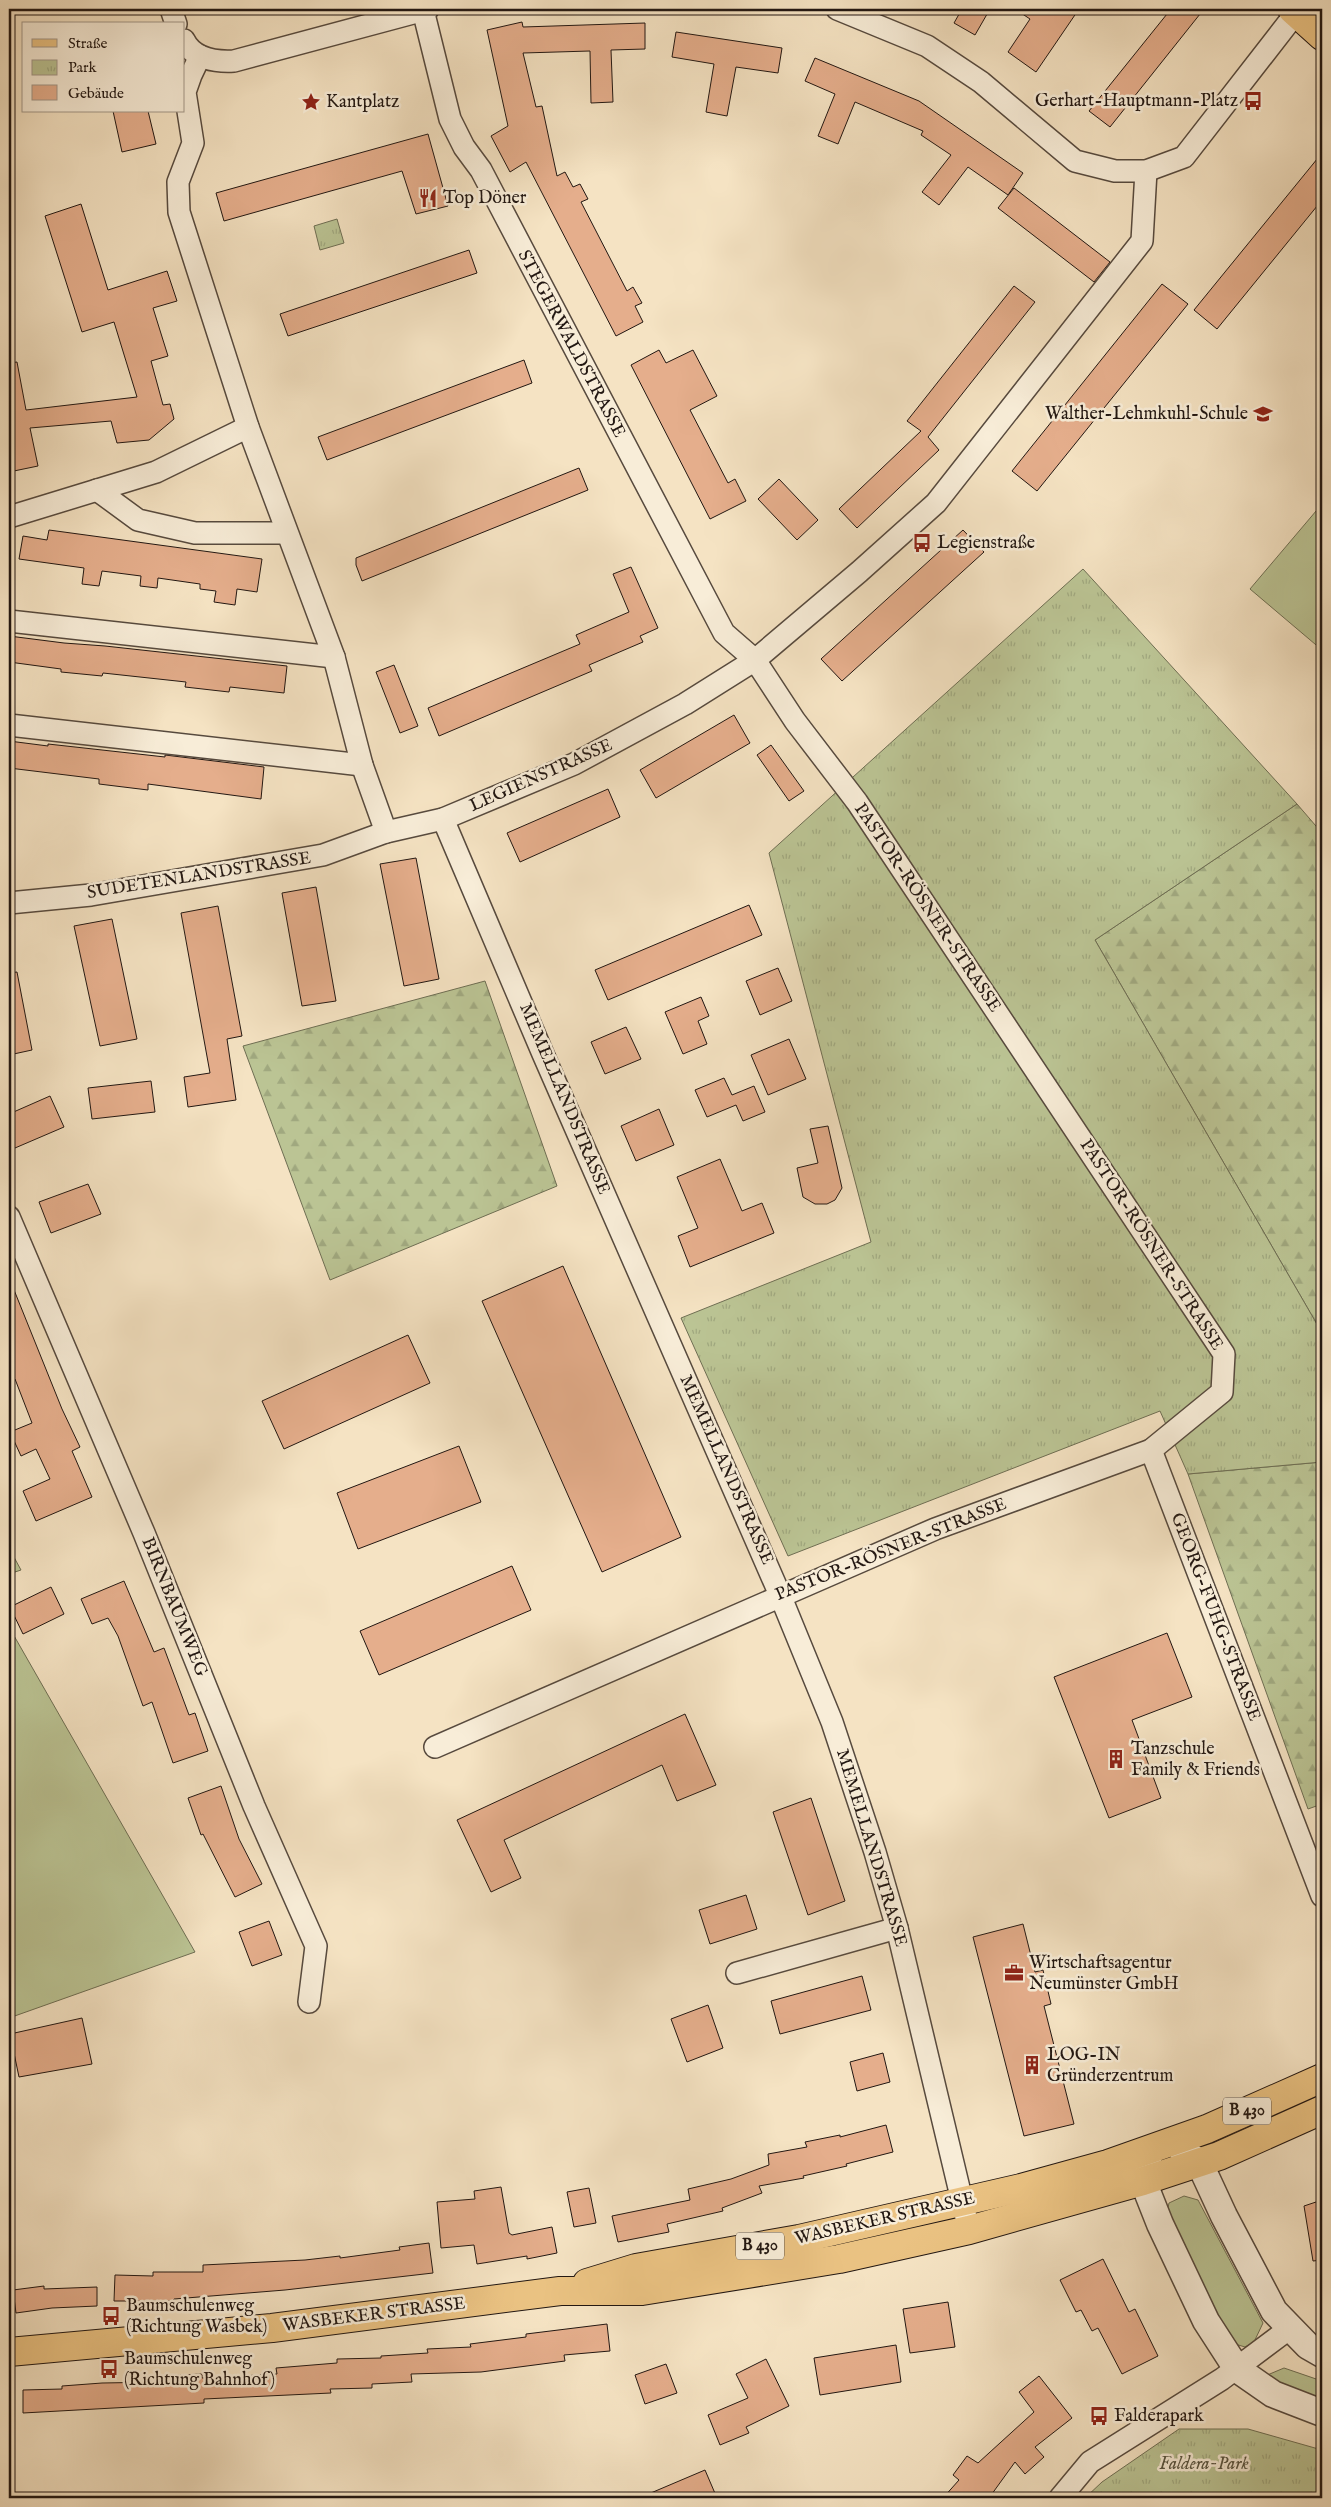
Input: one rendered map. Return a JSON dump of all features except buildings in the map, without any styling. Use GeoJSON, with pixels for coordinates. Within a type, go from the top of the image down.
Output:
{"type":"FeatureCollection","features":[{"type":"Feature","properties":{"kind":"main road"},"geometry":{"type":"LineString","coordinates":[[1296,10],[1322,36]]}},
{"type":"Feature","properties":{"kind":"main road","name":"B 430"},"geometry":{"type":"LineString","coordinates":[[1160,2146],[1322,2078]]}},
{"type":"Feature","properties":{"kind":"main road","name":"B 430"},"geometry":{"type":"LineString","coordinates":[[1143,2181],[1219,2156],[1322,2110]]}},
{"type":"Feature","properties":{"kind":"main road","name":"WASBEKER STRASSE"},"geometry":{"type":"LineString","coordinates":[[560,2291],[636,2268],[799,2239],[961,2202],[1099,2167],[1160,2146]]}},
{"type":"Feature","properties":{"kind":"main road","name":"WASBEKER STRASSE"},"geometry":{"type":"LineString","coordinates":[[9,2352],[272,2328],[560,2291],[642,2291],[839,2259],[969,2230],[1143,2181]]}},
{"type":"Feature","properties":{"kind":"street"},"geometry":{"type":"LineString","coordinates":[[171,9],[175,22]]}},
{"type":"Feature","properties":{"kind":"street"},"geometry":{"type":"LineString","coordinates":[[185,41],[200,56],[218,62],[234,61],[426,9]]}},
{"type":"Feature","properties":{"kind":"street","name":"STEGERWALDSTRASSE"},"geometry":{"type":"LineString","coordinates":[[426,9],[441,89],[458,136],[481,170],[724,634],[755,660]]}},
{"type":"Feature","properties":{"kind":"street"},"geometry":{"type":"LineString","coordinates":[[837,9],[927,46],[981,82],[1075,160],[1115,171],[1146,171],[1184,157],[1296,10]]}},
{"type":"Feature","properties":{"kind":"street"},"geometry":{"type":"LineString","coordinates":[[200,56],[190,75],[185,92],[193,142],[178,182],[177,202],[248,427],[286,533],[334,657],[362,766],[386,832]]}},
{"type":"Feature","properties":{"kind":"street","name":"LEGIENSTRASSE"},"geometry":{"type":"LineString","coordinates":[[443,819],[574,764],[685,704],[755,660],[859,572],[942,495],[1142,241],[1146,171]]}},
{"type":"Feature","properties":{"kind":"street"},"geometry":{"type":"LineString","coordinates":[[9,518],[156,472],[248,427]]}},
{"type":"Feature","properties":{"kind":"street"},"geometry":{"type":"LineString","coordinates":[[97,490],[138,520],[195,534],[286,533]]}},
{"type":"Feature","properties":{"kind":"street"},"geometry":{"type":"LineString","coordinates":[[9,620],[334,657]]}},
{"type":"Feature","properties":{"kind":"street","name":"PASTOR-RÖSNER-STRASSE"},"geometry":{"type":"LineString","coordinates":[[435,1747],[780,1595],[935,1530],[1151,1450],[1222,1392],[1224,1354],[863,810],[795,721],[755,660]]}},
{"type":"Feature","properties":{"kind":"street"},"geometry":{"type":"LineString","coordinates":[[9,724],[362,766]]}},
{"type":"Feature","properties":{"kind":"street","name":"SUDETENLANDSTRASSE"},"geometry":{"type":"LineString","coordinates":[[9,903],[91,895],[323,855],[386,832],[443,819]]}},
{"type":"Feature","properties":{"kind":"street","name":"MEMELLANDSTRASSE"},"geometry":{"type":"LineString","coordinates":[[443,819],[547,1063],[780,1595],[832,1722],[875,1852],[897,1928],[969,2230]]}},
{"type":"Feature","properties":{"kind":"street","name":"BIRNBAUMWEG"},"geometry":{"type":"LineString","coordinates":[[9,1217],[144,1533],[254,1806],[316,1946],[309,2002]]}},
{"type":"Feature","properties":{"kind":"street","name":"GEORG-FUHG-STRASSE"},"geometry":{"type":"LineString","coordinates":[[1151,1450],[1322,1896]]}},
{"type":"Feature","properties":{"kind":"street"},"geometry":{"type":"LineString","coordinates":[[737,1973],[897,1928]]}},
{"type":"Feature","properties":{"kind":"street"},"geometry":{"type":"LineString","coordinates":[[1322,2354],[1308,2346],[1274,2311],[1224,2216],[1199,2162],[1160,2146],[1143,2181],[1160,2224],[1206,2322],[1237,2369],[1273,2394],[1322,2413]]}},
{"type":"Feature","properties":{"kind":"street"},"geometry":{"type":"LineString","coordinates":[[1060,2498],[1090,2462],[1237,2369],[1290,2328]]}},
{"type":"Feature","properties":{"kind":"green space"},"geometry":{"type":"Polygon","coordinates":[[[337,219],[344,243],[320,250],[314,226],[337,219]]]}},
{"type":"Feature","properties":{"kind":"green space"},"geometry":{"type":"Polygon","coordinates":[[[1322,504],[1322,650],[1250,589],[1322,504]]]}},
{"type":"Feature","properties":{"kind":"green space"},"geometry":{"type":"Polygon","coordinates":[[[1083,569],[1297,804],[1095,940],[1322,1333],[1322,1462],[1188,1474],[1160,1411],[788,1556],[681,1318],[871,1242],[769,853],[1083,569]]]}},
{"type":"Feature","properties":{"kind":"green space"},"geometry":{"type":"Polygon","coordinates":[[[1297,804],[1322,833],[1322,1333],[1095,940],[1297,804]]]}},
{"type":"Feature","properties":{"kind":"green space"},"geometry":{"type":"Polygon","coordinates":[[[485,981],[557,1186],[330,1280],[243,1046],[485,981]]]}},
{"type":"Feature","properties":{"kind":"green space"},"geometry":{"type":"Polygon","coordinates":[[[1322,1462],[1322,1804],[1308,1809],[1188,1474],[1322,1462]]]}},
{"type":"Feature","properties":{"kind":"green space"},"geometry":{"type":"Polygon","coordinates":[[[9,1548],[21,1570],[9,1574],[9,1548]]]}},
{"type":"Feature","properties":{"kind":"green space"},"geometry":{"type":"Polygon","coordinates":[[[9,1627],[195,1952],[9,2018],[9,1627]]]}},
{"type":"Feature","properties":{"kind":"green space"},"geometry":{"type":"Polygon","coordinates":[[[1184,2196],[1198,2200],[1263,2323],[1254,2342],[1245,2347],[1235,2344],[1205,2295],[1167,2212],[1169,2203],[1184,2196]]]}},
{"type":"Feature","properties":{"kind":"green space"},"geometry":{"type":"Polygon","coordinates":[[[1284,2368],[1322,2381],[1322,2404],[1265,2376],[1284,2368]]]}},
{"type":"Feature","properties":{"kind":"green space","name":"Faldera-Park"},"geometry":{"type":"Polygon","coordinates":[[[1179,2429],[1248,2429],[1322,2450],[1322,2498],[1085,2498],[1102,2482],[1179,2429]]]}},
{"type":"Feature","properties":{"kind":"place","name":"Gerhart-Hauptmann-Platz"},"geometry":{"type":"Point","coordinates":[1253,101]}},
{"type":"Feature","properties":{"kind":"place","name":"Kantplatz"},"geometry":{"type":"Point","coordinates":[311,102]}},
{"type":"Feature","properties":{"kind":"place","name":"Top Döner"},"geometry":{"type":"Point","coordinates":[428,198]}},
{"type":"Feature","properties":{"kind":"place","name":"Walther-Lehmkuhl-Schule"},"geometry":{"type":"Point","coordinates":[1263,414]}},
{"type":"Feature","properties":{"kind":"place","name":"Legienstraße"},"geometry":{"type":"Point","coordinates":[922,543]}},
{"type":"Feature","properties":{"kind":"place","name":"Tanzschule Family & Friends"},"geometry":{"type":"Point","coordinates":[1116,1759]}},
{"type":"Feature","properties":{"kind":"place","name":"Wirtschaftsagentur Neumünster GmbH"},"geometry":{"type":"Point","coordinates":[1014,1973]}},
{"type":"Feature","properties":{"kind":"place","name":"LOG-IN Gründerzentrum"},"geometry":{"type":"Point","coordinates":[1032,2065]}},
{"type":"Feature","properties":{"kind":"place","name":"Baumschulenweg (Richtung Wasbek)"},"geometry":{"type":"Point","coordinates":[111,2316]}},
{"type":"Feature","properties":{"kind":"place","name":"Baumschulenweg (Richtung Bahnhof)"},"geometry":{"type":"Point","coordinates":[109,2369]}},
{"type":"Feature","properties":{"kind":"place","name":"Falderapark"},"geometry":{"type":"Point","coordinates":[1099,2416]}}]}
